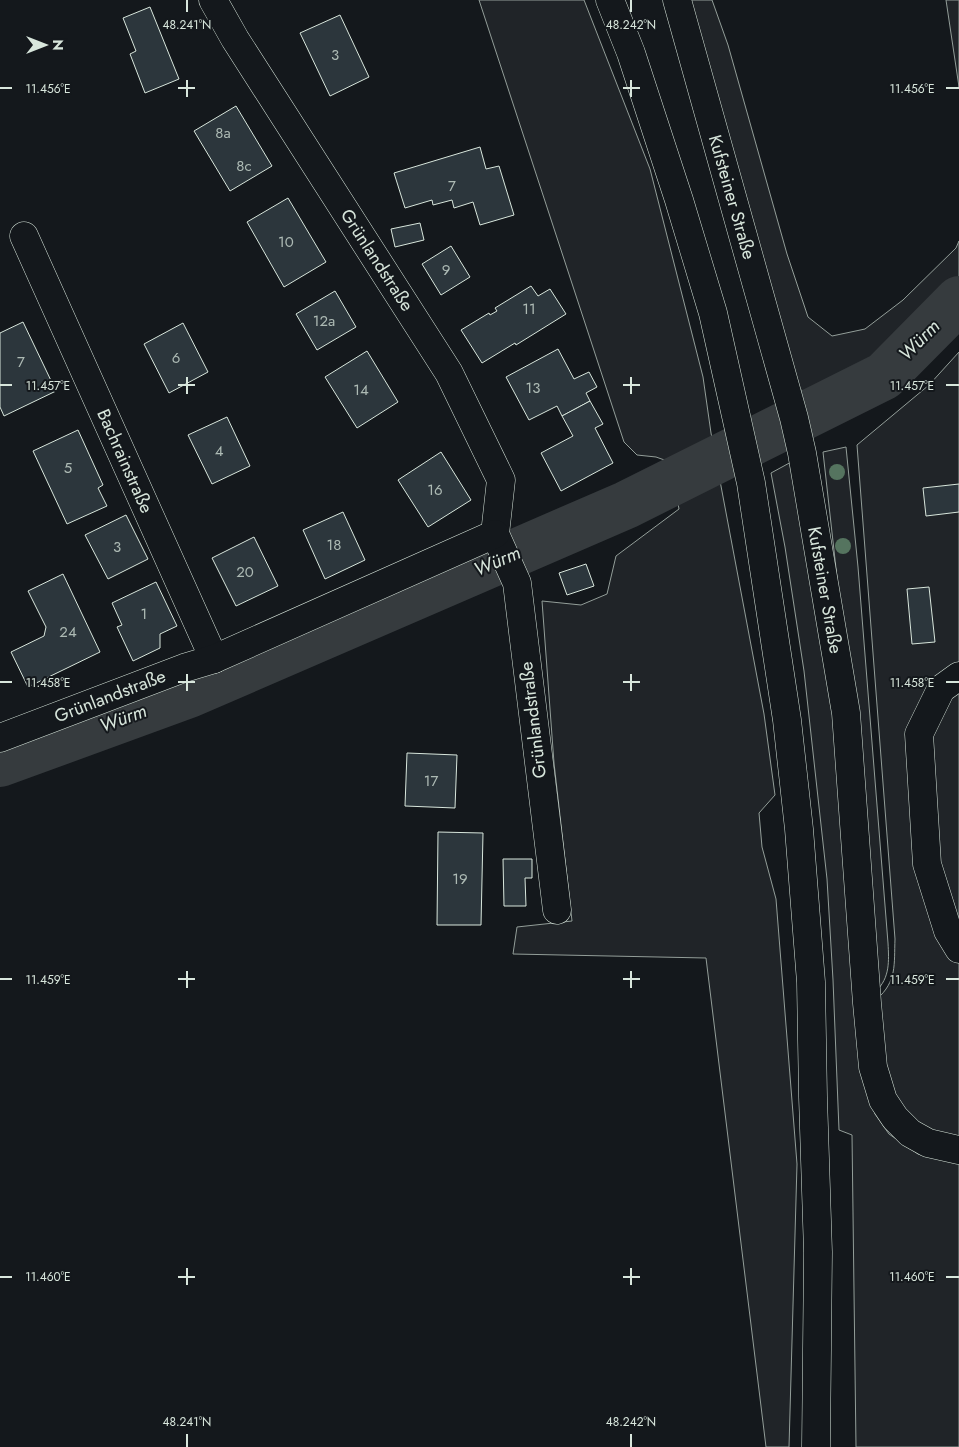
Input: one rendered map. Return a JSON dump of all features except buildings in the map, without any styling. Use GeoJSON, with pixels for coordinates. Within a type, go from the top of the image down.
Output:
{"type":"FeatureCollection","features":[{"type":"Feature","properties":{"kind":"main road","name":"Grünlandstraße"},"geometry":{"type":"LineString","coordinates":[[213,0],[235,39],[450,373],[501,480],[495,534],[517,583],[557,910]]}},
{"type":"Feature","properties":{"kind":"main road"},"geometry":{"type":"LineString","coordinates":[[610,0],[631,53],[679,200],[713,313],[751,482],[789,740],[799,829],[811,982],[818,1252],[816,1447]]}},
{"type":"Feature","properties":{"kind":"main road","name":"Kufsteiner Straße"},"geometry":{"type":"LineString","coordinates":[[677,0],[794,418],[802,453],[846,713],[866,1003],[873,1067],[884,1100],[896,1118],[910,1133],[928,1143],[959,1150]]}},
{"type":"Feature","properties":{"kind":"main road","name":"Bachrainstraße"},"geometry":{"type":"LineString","coordinates":[[24,236],[214,659]]}},
{"type":"Feature","properties":{"kind":"main road","name":"Grünlandstraße"},"geometry":{"type":"LineString","coordinates":[[0,738],[184,668],[214,659],[495,534]]}},
{"type":"Feature","properties":{"kind":"main road"},"geometry":{"type":"LineString","coordinates":[[959,676],[941,689],[920,734],[928,864],[948,931],[959,949]]}},
{"type":"Feature","properties":{"kind":"shaded area"},"geometry":{"type":"Polygon","coordinates":[[[479,0],[584,0],[650,169],[703,377],[711,433],[764,714],[775,795],[759,813],[762,847],[776,899],[797,1164],[789,1447],[766,1447],[706,958],[513,954],[517,927],[572,921],[554,763],[542,601],[581,605],[607,594],[616,556],[679,509],[670,462],[656,457],[637,455],[624,442],[479,0]]]}},
{"type":"Feature","properties":{"kind":"shaded area"},"geometry":{"type":"Polygon","coordinates":[[[677,0],[712,0],[728,45],[787,254],[808,317],[832,336],[865,329],[903,300],[956,248],[959,241],[959,300],[884,376],[832,401],[784,384],[677,0]]]}},
{"type":"Feature","properties":{"kind":"shaded area"},"geometry":{"type":"Polygon","coordinates":[[[946,0],[959,0],[959,87],[946,0]]]}},
{"type":"Feature","properties":{"kind":"shaded area"},"geometry":{"type":"Polygon","coordinates":[[[959,352],[959,1142],[927,1132],[905,1115],[891,1090],[883,1055],[877,999],[888,986],[891,979],[894,965],[895,939],[857,445],[929,385],[959,352]]]}},
{"type":"Feature","properties":{"kind":"shaded area"},"geometry":{"type":"Polygon","coordinates":[[[846,447],[858,567],[888,943],[886,975],[881,986],[876,991],[843,631],[823,452],[846,447]]]}},
{"type":"Feature","properties":{"kind":"shaded area"},"geometry":{"type":"Polygon","coordinates":[[[793,461],[827,668],[840,773],[869,1094],[875,1114],[889,1134],[918,1154],[959,1163],[959,1447],[856,1447],[852,1135],[839,1130],[827,879],[804,671],[785,547],[771,473],[793,461]]]}},
{"type":"Feature","properties":{"kind":"waterway","name":"Würm"},"geometry":{"type":"LineString","coordinates":[[0,763],[189,694],[626,505],[884,376],[959,300]]}}]}
